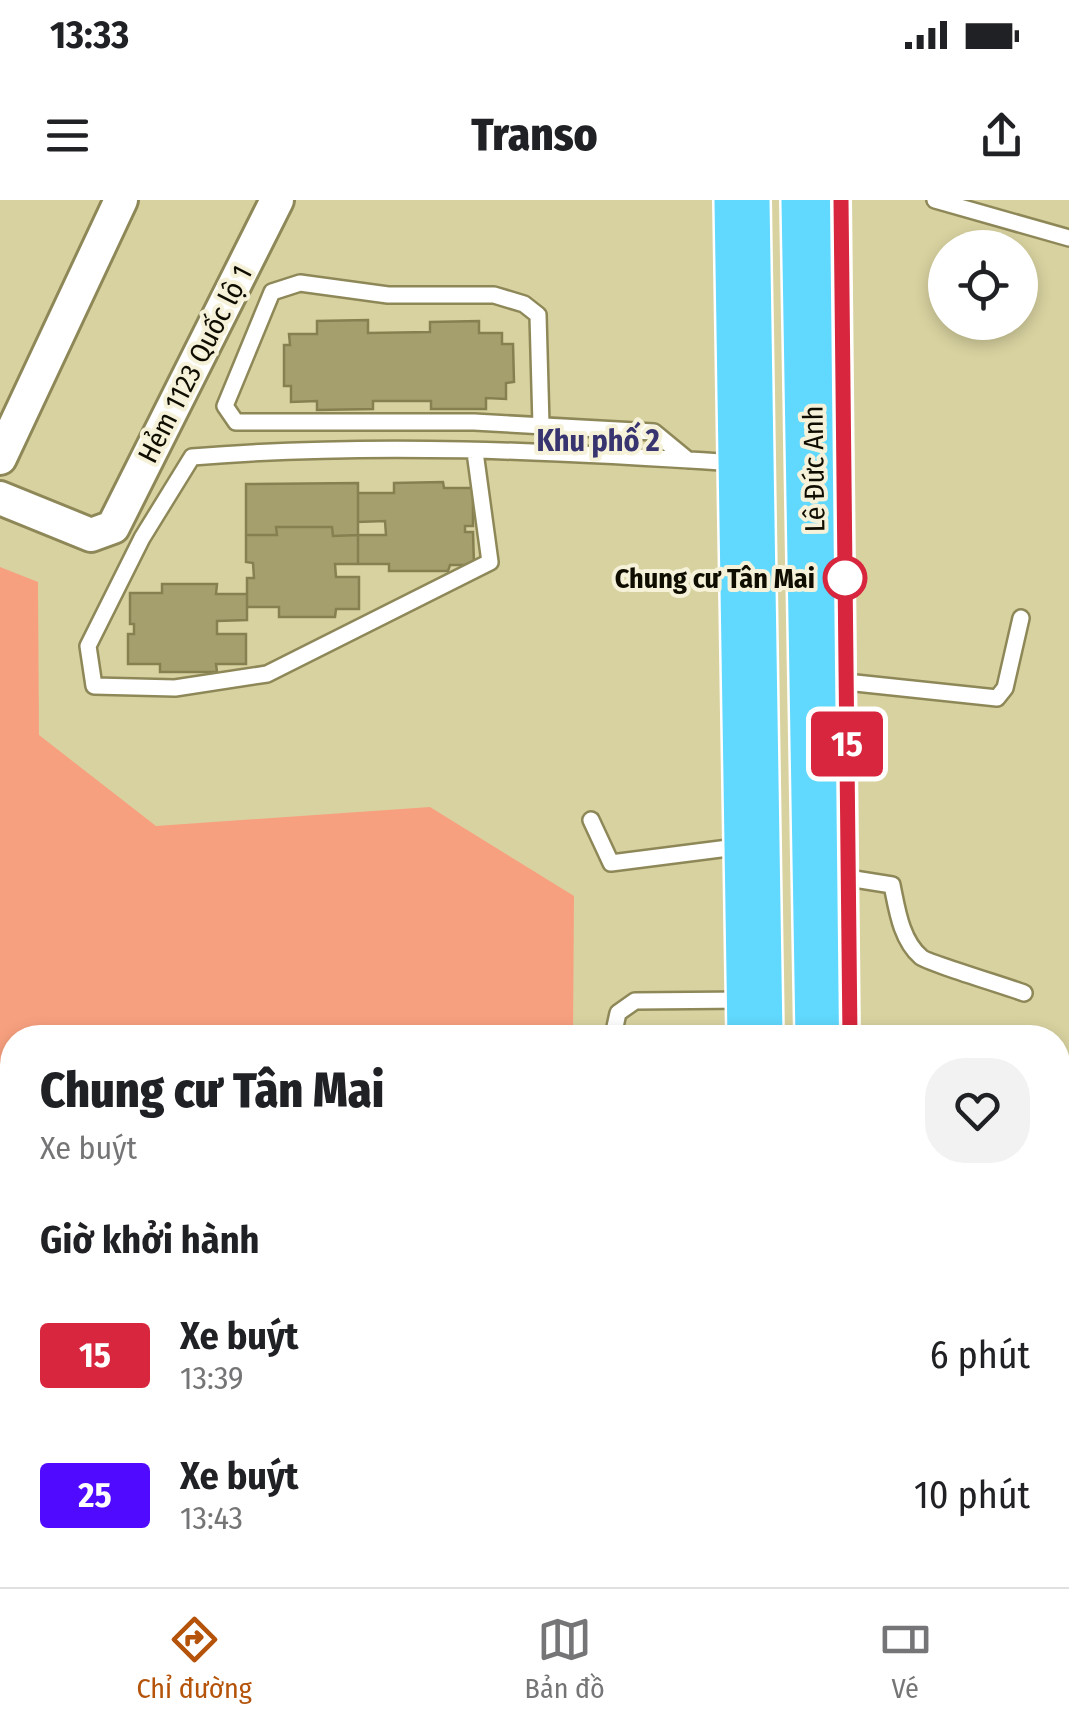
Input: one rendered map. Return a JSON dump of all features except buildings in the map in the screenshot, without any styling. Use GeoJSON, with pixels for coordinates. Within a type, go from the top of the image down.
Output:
{"type":"FeatureCollection","features":[{"type":"Feature","properties":{"kind":"highway"},"geometry":{"type":"LineString","coordinates":[[742,200],[753,845],[762,1025]]}},
{"type":"Feature","properties":{"kind":"highway","name":"Lê Đức Anh"},"geometry":{"type":"LineString","coordinates":[[762,1025],[770,200]]}},
{"type":"Feature","properties":{"kind":"highway","name":"Lê Đức Anh"},"geometry":{"type":"LineString","coordinates":[[809,200],[823,1025]]}},
{"type":"Feature","properties":{"kind":"highway","name":"Lê Đức Anh"},"geometry":{"type":"LineString","coordinates":[[841,200],[850,1025]]}},
{"type":"Feature","properties":{"kind":"street"},"geometry":{"type":"LineString","coordinates":[[0,458],[121,200]]}},
{"type":"Feature","properties":{"kind":"street","name":"Hẻm 1123 Quốc lộ 1"},"geometry":{"type":"LineString","coordinates":[[0,498],[92,535],[113,527],[277,200]]}},
{"type":"Feature","properties":{"kind":"lane"},"geometry":{"type":"LineString","coordinates":[[935,200],[1069,238]]}},
{"type":"Feature","properties":{"kind":"lane"},"geometry":{"type":"LineString","coordinates":[[541,424],[538,315],[524,304],[494,294],[388,294],[300,283],[272,292],[225,406],[236,422],[541,424],[654,432],[688,460]]}},
{"type":"Feature","properties":{"kind":"lane"},"geometry":{"type":"LineString","coordinates":[[475,452],[490,562],[267,674],[175,688],[94,686],[88,646],[142,538],[192,457],[281,450],[568,452],[749,464]]}},
{"type":"Feature","properties":{"kind":"lane"},"geometry":{"type":"LineString","coordinates":[[846,682],[996,698],[1005,688],[1021,618]]}},
{"type":"Feature","properties":{"kind":"lane"},"geometry":{"type":"LineString","coordinates":[[591,820],[612,863],[753,845]]}},
{"type":"Feature","properties":{"kind":"lane"},"geometry":{"type":"LineString","coordinates":[[848,878],[892,885],[903,932],[922,959],[1024,994]]}},
{"type":"Feature","properties":{"kind":"lane"},"geometry":{"type":"LineString","coordinates":[[615,1025],[618,1012],[635,1001],[762,1025]]}},
{"type":"Feature","properties":{"kind":"shaded area"},"geometry":{"type":"Polygon","coordinates":[[[0,567],[38,582],[39,735],[156,826],[430,807],[574,896],[573,1025],[0,1025],[0,567]]]}},
{"type":"Feature","properties":{"kind":"bus line","name":"15"},"geometry":{"type":"LineString","coordinates":[[841,200],[850,1025]]}},
{"type":"Feature","properties":{"kind":"place","name":"Chung cư Tân Mai"},"geometry":{"type":"Point","coordinates":[845,578]}},
{"type":"Feature","properties":{"kind":"district","name":"Khu phố 2"},"geometry":{"type":"Point","coordinates":[598,441]}}]}
